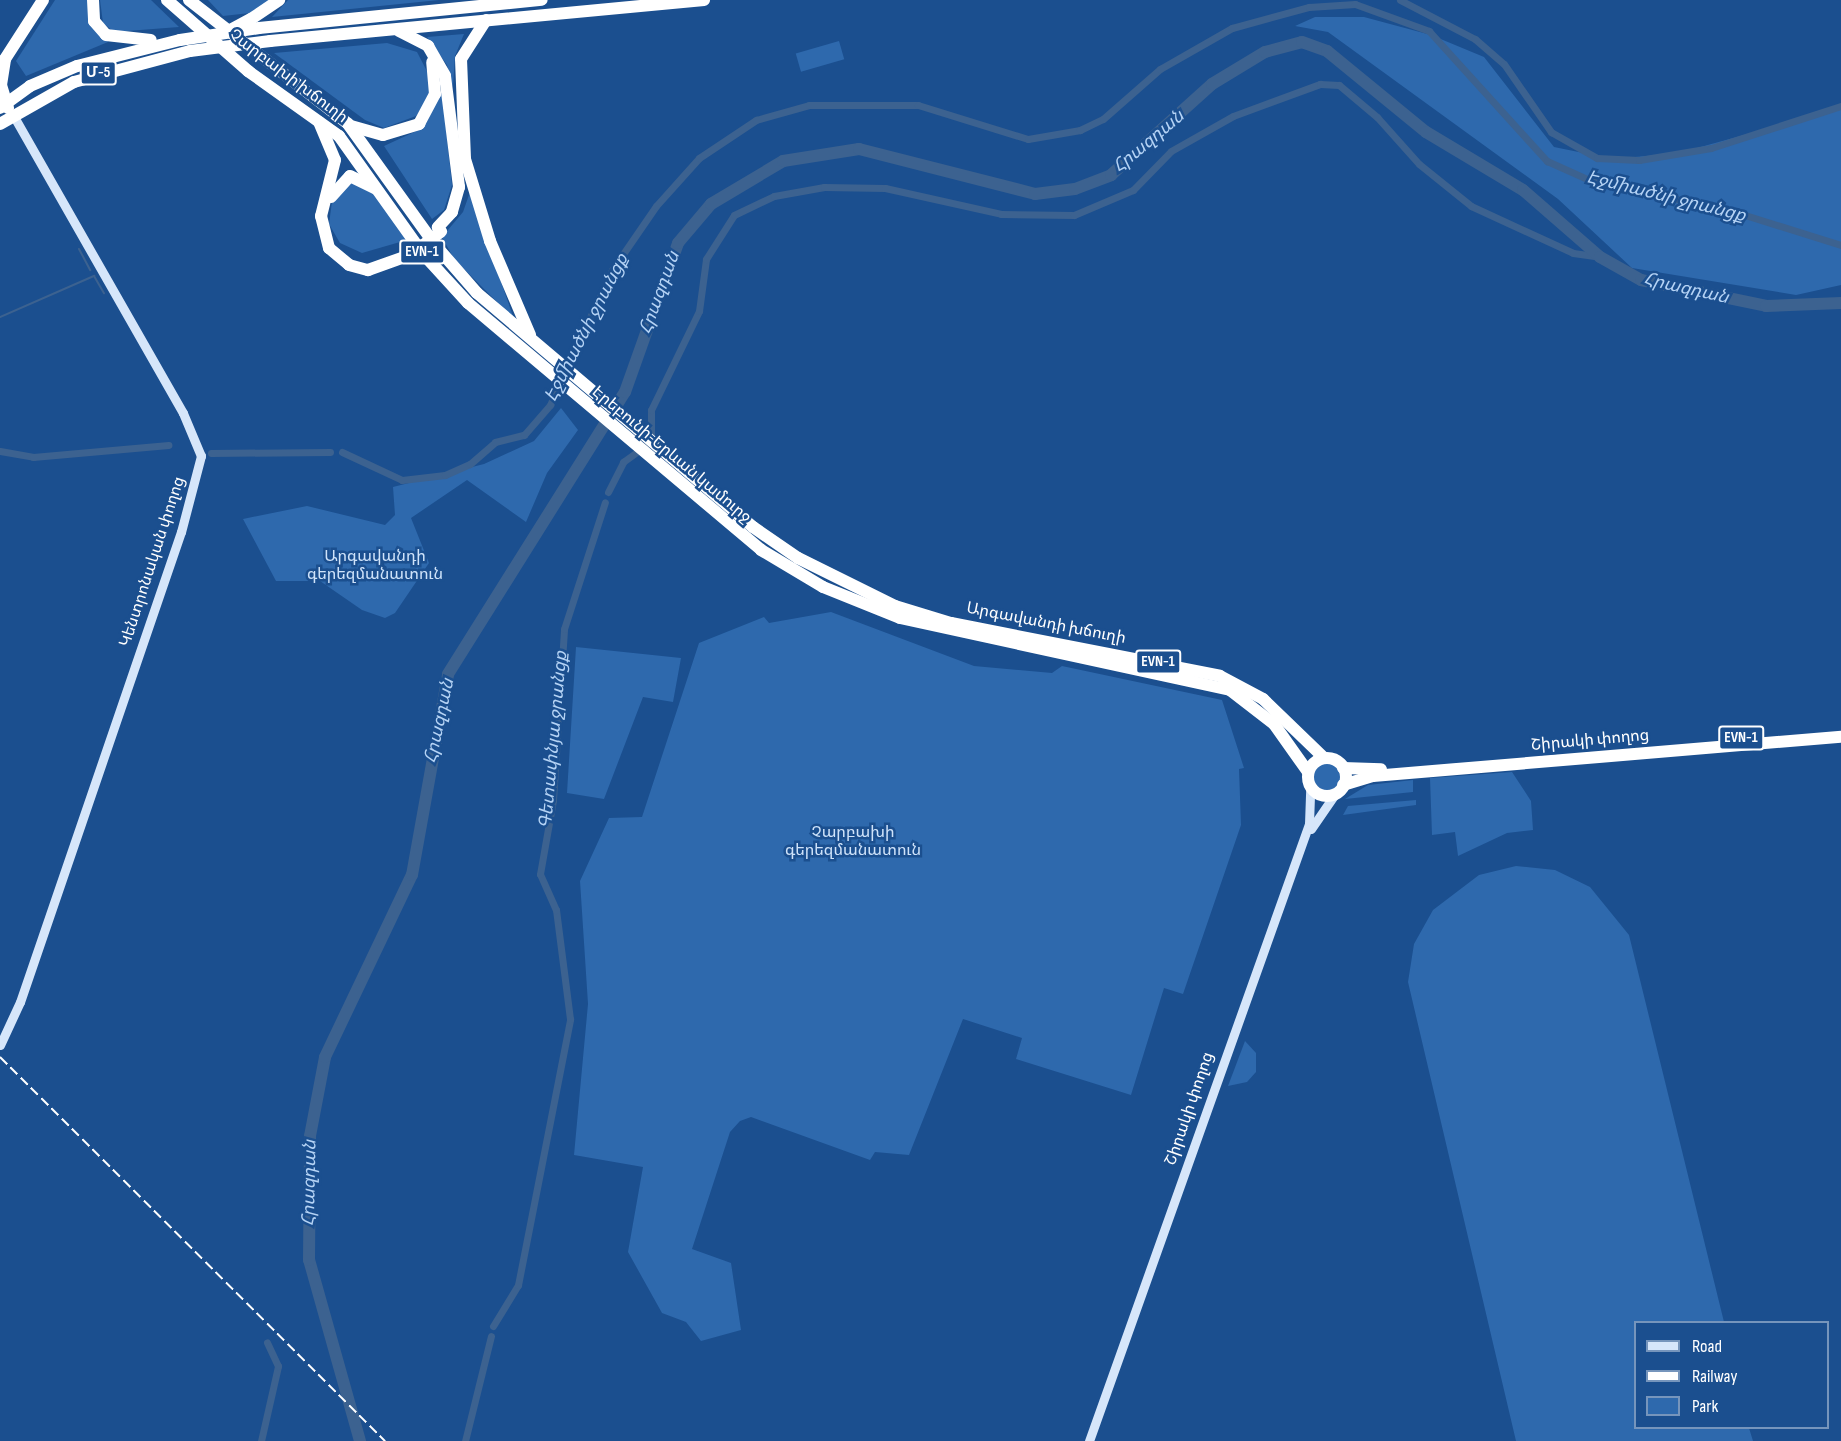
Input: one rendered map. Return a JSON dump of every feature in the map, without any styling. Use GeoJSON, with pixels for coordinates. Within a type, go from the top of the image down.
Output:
{"type":"FeatureCollection","features":[{"type":"Feature","properties":{"kind":"highway"},"geometry":{"type":"LineString","coordinates":[[13,115],[2,106],[5,58],[43,0]]}},
{"type":"Feature","properties":{"kind":"highway"},"geometry":{"type":"LineString","coordinates":[[93,0],[94,21],[106,35],[176,40]]}},
{"type":"Feature","properties":{"kind":"highway","name":"Չարբախի խճուղի"},"geometry":{"type":"LineString","coordinates":[[167,0],[248,71],[314,114],[352,150],[445,279],[549,374]]}},
{"type":"Feature","properties":{"kind":"highway"},"geometry":{"type":"LineString","coordinates":[[255,23],[279,0]]}},
{"type":"Feature","properties":{"kind":"highway"},"geometry":{"type":"LineString","coordinates":[[471,0],[491,4]]}},
{"type":"Feature","properties":{"kind":"highway"},"geometry":{"type":"LineString","coordinates":[[255,23],[542,0]]}},
{"type":"Feature","properties":{"kind":"highway","name":"Մ-5"},"geometry":{"type":"LineString","coordinates":[[0,124],[74,82],[190,51],[270,41],[704,0]]}},
{"type":"Feature","properties":{"kind":"highway","name":"Չարբախի խճուղի"},"geometry":{"type":"LineString","coordinates":[[194,3],[348,124],[455,270],[558,363]]}},
{"type":"Feature","properties":{"kind":"highway"},"geometry":{"type":"LineString","coordinates":[[388,201],[367,180],[344,179],[332,192],[330,238],[346,257],[365,264],[391,260],[408,252],[439,230],[459,212],[467,170],[461,59],[486,20]]}},
{"type":"Feature","properties":{"kind":"highway","name":"Մ-5"},"geometry":{"type":"LineString","coordinates":[[2,106],[77,66],[176,40],[223,33],[255,23]]}},
{"type":"Feature","properties":{"kind":"highway"},"geometry":{"type":"LineString","coordinates":[[348,124],[383,135],[403,130],[419,124],[433,102],[432,61],[415,44],[393,31]]}},
{"type":"Feature","properties":{"kind":"highway"},"geometry":{"type":"LineString","coordinates":[[393,31],[428,46],[445,76],[459,187],[452,212],[439,230]]}},
{"type":"Feature","properties":{"kind":"highway"},"geometry":{"type":"LineString","coordinates":[[314,114],[335,160],[321,216],[329,248],[349,265],[368,270],[408,252]]}},
{"type":"Feature","properties":{"kind":"highway"},"geometry":{"type":"LineString","coordinates":[[467,170],[532,340]]}},
{"type":"Feature","properties":{"kind":"highway","name":"Էրեբունի-Երևան կամուրջ"},"geometry":{"type":"LineString","coordinates":[[558,363],[753,527]]}},
{"type":"Feature","properties":{"kind":"highway","name":"Էրեբունի-Երևան կամուրջ"},"geometry":{"type":"LineString","coordinates":[[549,374],[744,537]]}},
{"type":"Feature","properties":{"kind":"highway","name":"Արգավանդի խճուղի"},"geometry":{"type":"LineString","coordinates":[[753,527],[818,570],[895,606],[951,622],[1220,676],[1263,699],[1324,758]]}},
{"type":"Feature","properties":{"kind":"highway","name":"Արգավանդի խճուղի"},"geometry":{"type":"LineString","coordinates":[[744,537],[823,587],[900,618],[1230,690],[1274,724],[1308,772]]}},
{"type":"Feature","properties":{"kind":"highway","name":"Շիրակի փողոց"},"geometry":{"type":"LineString","coordinates":[[1344,768],[1841,730]]}},
{"type":"Feature","properties":{"kind":"highway","name":"Շիրակի փողոց"},"geometry":{"type":"LineString","coordinates":[[1339,789],[1373,776],[1841,737]]}},
{"type":"Feature","properties":{"kind":"highway"},"geometry":{"type":"LineString","coordinates":[[1308,772],[1324,758]]}},
{"type":"Feature","properties":{"kind":"highway","name":"EVN-1"},"geometry":{"type":"LineString","coordinates":[[1324,758],[1344,768]]}},
{"type":"Feature","properties":{"kind":"highway"},"geometry":{"type":"LineString","coordinates":[[1311,786],[1323,795],[1339,789],[1344,768]]}},
{"type":"Feature","properties":{"kind":"highway","name":"Շիրակի փողոց"},"geometry":{"type":"LineString","coordinates":[[1308,772],[1311,786]]}},
{"type":"Feature","properties":{"kind":"main road","name":"Կենտրոնական փողոց"},"geometry":{"type":"LineString","coordinates":[[2,1041],[181,532],[201,456],[183,413],[13,115]]}},
{"type":"Feature","properties":{"kind":"main road","name":"Շիրակի փողոց"},"geometry":{"type":"LineString","coordinates":[[1091,1441],[1308,824],[1311,786]]}},
{"type":"Feature","properties":{"kind":"main road","name":"Շիրակի փողոց"},"geometry":{"type":"LineString","coordinates":[[1091,1441],[1313,825],[1339,789]]}},
{"type":"Feature","properties":{"kind":"green space"},"geometry":{"type":"Polygon","coordinates":[[[55,0],[90,0],[108,42],[26,76],[16,61],[55,0]]]}},
{"type":"Feature","properties":{"kind":"green space"},"geometry":{"type":"Polygon","coordinates":[[[100,0],[151,0],[179,27],[114,32],[103,23],[100,0]]]}},
{"type":"Feature","properties":{"kind":"green space"},"geometry":{"type":"Polygon","coordinates":[[[208,0],[273,0],[250,13],[223,16],[208,0]]]}},
{"type":"Feature","properties":{"kind":"green space"},"geometry":{"type":"Polygon","coordinates":[[[288,0],[439,0],[272,17],[288,0]]]}},
{"type":"Feature","properties":{"kind":"green space"},"geometry":{"type":"Polygon","coordinates":[[[1315,17],[1364,17],[1431,35],[1484,57],[1554,147],[1613,159],[1679,153],[1841,108],[1841,285],[1796,295],[1632,268],[1558,199],[1328,32],[1295,26],[1315,17]]]}},
{"type":"Feature","properties":{"kind":"green space"},"geometry":{"type":"Polygon","coordinates":[[[464,34],[455,56],[453,87],[447,65],[427,37],[464,34]]]}},
{"type":"Feature","properties":{"kind":"green space"},"geometry":{"type":"Polygon","coordinates":[[[839,41],[844,59],[801,72],[796,53],[839,41]]]}},
{"type":"Feature","properties":{"kind":"green space"},"geometry":{"type":"Polygon","coordinates":[[[387,43],[417,52],[431,79],[429,100],[416,116],[384,128],[365,120],[274,53],[387,43]]]}},
{"type":"Feature","properties":{"kind":"green space"},"geometry":{"type":"Polygon","coordinates":[[[442,92],[452,185],[444,210],[432,219],[384,146],[423,128],[442,92]]]}},
{"type":"Feature","properties":{"kind":"green space"},"geometry":{"type":"Polygon","coordinates":[[[347,180],[367,183],[407,240],[362,253],[340,243],[329,224],[333,194],[347,180]]]}},
{"type":"Feature","properties":{"kind":"green space"},"geometry":{"type":"Polygon","coordinates":[[[470,192],[514,319],[454,259],[442,237],[463,212],[470,192]]]}},
{"type":"Feature","properties":{"kind":"green space","name":"Արգավանդի գերեզմանատուն"},"geometry":{"type":"Polygon","coordinates":[[[561,408],[578,430],[547,473],[526,522],[467,480],[411,518],[429,563],[395,613],[385,618],[362,610],[320,581],[276,581],[243,519],[307,506],[385,525],[395,515],[393,487],[484,464],[534,441],[561,408]]]}},
{"type":"Feature","properties":{"kind":"green space","name":"Չարբախի գերեզմանատուն"},"geometry":{"type":"Polygon","coordinates":[[[831,612],[974,666],[1052,673],[1062,666],[1222,700],[1244,768],[1239,769],[1241,825],[1183,994],[1164,988],[1131,1095],[1016,1059],[1022,1038],[963,1019],[909,1155],[875,1152],[870,1160],[751,1117],[740,1121],[730,1132],[692,1249],[731,1263],[741,1330],[701,1341],[686,1322],[662,1313],[628,1252],[643,1167],[574,1155],[588,1004],[580,881],[609,818],[642,817],[699,643],[764,617],[769,623],[831,612]]]}},
{"type":"Feature","properties":{"kind":"green space"},"geometry":{"type":"Polygon","coordinates":[[[576,647],[681,658],[673,702],[643,697],[604,799],[567,793],[576,647]]]}},
{"type":"Feature","properties":{"kind":"green space"},"geometry":{"type":"Polygon","coordinates":[[[1327,762],[1337,766],[1341,776],[1337,786],[1327,790],[1317,786],[1313,776],[1317,766],[1327,762]]]}},
{"type":"Feature","properties":{"kind":"green space"},"geometry":{"type":"Polygon","coordinates":[[[1512,772],[1531,801],[1533,830],[1507,833],[1458,856],[1455,832],[1432,835],[1430,778],[1512,772]]]}},
{"type":"Feature","properties":{"kind":"green space"},"geometry":{"type":"Polygon","coordinates":[[[1413,780],[1413,792],[1345,799],[1368,785],[1413,780]]]}},
{"type":"Feature","properties":{"kind":"green space"},"geometry":{"type":"Polygon","coordinates":[[[1416,800],[1416,805],[1343,815],[1348,806],[1416,800]]]}},
{"type":"Feature","properties":{"kind":"green space"},"geometry":{"type":"Polygon","coordinates":[[[1516,866],[1555,870],[1590,887],[1629,935],[1724,1321],[1634,1321],[1634,1429],[1749,1429],[1753,1441],[1516,1441],[1408,982],[1414,944],[1433,910],[1479,875],[1516,866]]]}},
{"type":"Feature","properties":{"kind":"green space"},"geometry":{"type":"Polygon","coordinates":[[[1245,1041],[1256,1053],[1256,1072],[1247,1082],[1228,1086],[1245,1041]]]}},
{"type":"Feature","properties":{"kind":"waterway"},"geometry":{"type":"LineString","coordinates":[[1400,0],[1475,39],[1504,64],[1551,132],[1597,158],[1639,160],[1711,148],[1841,106]]}},
{"type":"Feature","properties":{"kind":"waterway","name":"Էջմիածնի ջրանցք"},"geometry":{"type":"LineString","coordinates":[[566,369],[612,270],[656,206],[699,158],[756,120],[809,105],[918,105],[1028,139],[1080,130],[1103,119],[1160,69],[1232,28],[1309,7],[1355,4],[1429,31],[1547,161],[1594,182],[1729,210],[1841,245]]}},
{"type":"Feature","properties":{"kind":"waterway","name":"Հրազդան"},"geometry":{"type":"LineString","coordinates":[[360,1441],[309,1260],[310,1136],[325,1057],[412,875],[448,674],[625,392],[678,243],[711,204],[783,161],[859,149],[1035,194],[1075,189],[1111,175],[1212,84],[1265,52],[1302,42],[1327,51],[1426,132],[1523,190],[1600,257],[1641,280],[1766,306],[1841,303]]}},
{"type":"Feature","properties":{"kind":"waterway","name":"Գետափնյա ջրանցք"},"geometry":{"type":"LineString","coordinates":[[608,492],[623,462],[651,442],[651,410],[699,311],[706,259],[734,215],[774,196],[824,187],[885,188],[1001,214],[1074,215],[1133,190],[1171,151],[1233,116],[1320,84],[1339,85],[1377,117],[1419,164],[1471,206],[1573,253],[1600,257]]}},
{"type":"Feature","properties":{"kind":"waterway"},"geometry":{"type":"LineString","coordinates":[[79,249],[90,270]]}},
{"type":"Feature","properties":{"kind":"waterway"},"geometry":{"type":"LineString","coordinates":[[0,317],[94,276],[104,293]]}},
{"type":"Feature","properties":{"kind":"waterway","name":"Էջմիածնի ջրանցք"},"geometry":{"type":"LineString","coordinates":[[342,452],[402,480],[445,475],[470,464],[495,442],[524,435],[550,405],[561,379]]}},
{"type":"Feature","properties":{"kind":"waterway","name":"Էջմիածնի ջրանցք"},"geometry":{"type":"LineString","coordinates":[[0,451],[33,457],[168,445]]}},
{"type":"Feature","properties":{"kind":"waterway","name":"Էջմիածնի ջրանցք"},"geometry":{"type":"LineString","coordinates":[[211,453],[330,452]]}},
{"type":"Feature","properties":{"kind":"waterway","name":"Գետափնյա ջրանցք"},"geometry":{"type":"LineString","coordinates":[[493,1326],[518,1285],[570,1019],[556,910],[540,874],[553,800],[564,629],[605,502]]}},
{"type":"Feature","properties":{"kind":"waterway","name":"Գետափնյա ջրանցք"},"geometry":{"type":"LineString","coordinates":[[465,1441],[491,1336]]}},
{"type":"Feature","properties":{"kind":"waterway"},"geometry":{"type":"LineString","coordinates":[[261,1441],[278,1366],[267,1342]]}},
{"type":"Feature","properties":{"kind":"railway"},"geometry":{"type":"LineString","coordinates":[[0,1057],[385,1441]]}}]}
